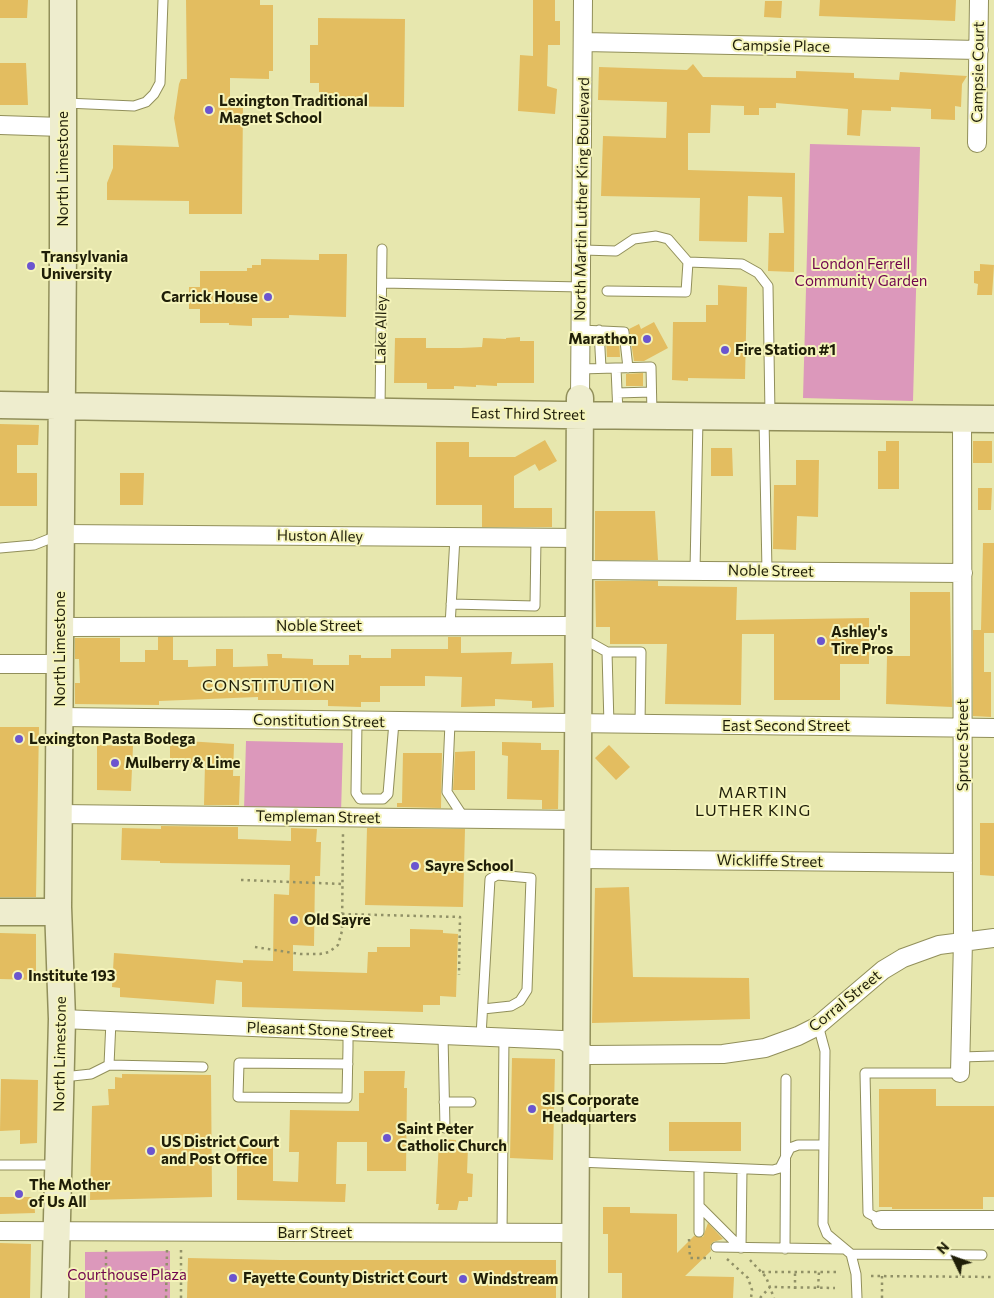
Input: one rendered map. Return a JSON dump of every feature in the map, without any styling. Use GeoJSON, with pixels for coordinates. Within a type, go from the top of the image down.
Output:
{"type":"FeatureCollection","features":[{"type":"Feature","properties":{"kind":"main road","name":"North Limestone"},"geometry":{"type":"LineString","coordinates":[[55,1298],[62,1019],[58,912],[63,0]]}},
{"type":"Feature","properties":{"kind":"main road","name":"East Third Street"},"geometry":{"type":"LineString","coordinates":[[0,405],[380,411],[652,404],[698,415],[994,419]]}},
{"type":"Feature","properties":{"kind":"main road"},"geometry":{"type":"LineString","coordinates":[[575,1298],[579,406]]}},
{"type":"Feature","properties":{"kind":"main road"},"geometry":{"type":"LineString","coordinates":[[0,912],[58,912]]}},
{"type":"Feature","properties":{"kind":"street","name":"North Martin Luther King Boulevard"},"geometry":{"type":"LineString","coordinates":[[579,406],[583,250],[583,0]]}},
{"type":"Feature","properties":{"kind":"street","name":"Campsie Court"},"geometry":{"type":"LineString","coordinates":[[977,143],[979,0]]}},
{"type":"Feature","properties":{"kind":"street","name":"Campsie Place"},"geometry":{"type":"LineString","coordinates":[[584,42],[978,50]]}},
{"type":"Feature","properties":{"kind":"street"},"geometry":{"type":"LineString","coordinates":[[0,125],[63,115]]}},
{"type":"Feature","properties":{"kind":"street","name":"Spruce Street"},"geometry":{"type":"LineString","coordinates":[[961,1065],[963,940],[962,418]]}},
{"type":"Feature","properties":{"kind":"street","name":"Huston Alley"},"geometry":{"type":"LineString","coordinates":[[61,534],[579,538]]}},
{"type":"Feature","properties":{"kind":"street","name":"Noble Street"},"geometry":{"type":"LineString","coordinates":[[578,570],[963,573]]}},
{"type":"Feature","properties":{"kind":"street","name":"Noble Street"},"geometry":{"type":"LineString","coordinates":[[60,626],[450,626],[578,634]]}},
{"type":"Feature","properties":{"kind":"street"},"geometry":{"type":"LineString","coordinates":[[0,664],[60,664]]}},
{"type":"Feature","properties":{"kind":"street","name":"Constitution Street"},"geometry":{"type":"LineString","coordinates":[[60,717],[578,725]]}},
{"type":"Feature","properties":{"kind":"street","name":"East Second Street"},"geometry":{"type":"LineString","coordinates":[[578,725],[994,728]]}},
{"type":"Feature","properties":{"kind":"street","name":"Templeman Street"},"geometry":{"type":"LineString","coordinates":[[59,814],[577,820]]}},
{"type":"Feature","properties":{"kind":"street","name":"Wickliffe Street"},"geometry":{"type":"LineString","coordinates":[[577,859],[963,863]]}},
{"type":"Feature","properties":{"kind":"street","name":"Corral Street"},"geometry":{"type":"LineString","coordinates":[[576,1047],[588,1055],[723,1054],[765,1048],[798,1036],[818,1025],[883,970],[904,958],[939,945],[963,940],[994,938]]}},
{"type":"Feature","properties":{"kind":"street","name":"Pleasant Stone Street"},"geometry":{"type":"LineString","coordinates":[[62,1019],[562,1040],[576,1047]]}},
{"type":"Feature","properties":{"kind":"street"},"geometry":{"type":"LineString","coordinates":[[881,1220],[994,1220]]}},
{"type":"Feature","properties":{"kind":"street","name":"Barr Street"},"geometry":{"type":"LineString","coordinates":[[0,1231],[575,1233]]}},
{"type":"Feature","properties":{"kind":"lane"},"geometry":{"type":"LineString","coordinates":[[63,115],[134,106],[146,102],[154,94],[160,83],[161,76],[163,0]]}},
{"type":"Feature","properties":{"kind":"lane"},"geometry":{"type":"LineString","coordinates":[[583,250],[616,251],[626,242],[656,236],[668,239],[688,262],[686,292],[608,290]]}},
{"type":"Feature","properties":{"kind":"lane","name":"Lake Alley"},"geometry":{"type":"LineString","coordinates":[[380,411],[382,250]]}},
{"type":"Feature","properties":{"kind":"lane"},"geometry":{"type":"LineString","coordinates":[[688,262],[742,264],[758,273],[768,286],[767,571]]}},
{"type":"Feature","properties":{"kind":"lane"},"geometry":{"type":"LineString","coordinates":[[382,283],[582,287]]}},
{"type":"Feature","properties":{"kind":"lane"},"geometry":{"type":"LineString","coordinates":[[581,330],[624,332],[628,368]]}},
{"type":"Feature","properties":{"kind":"lane"},"geometry":{"type":"LineString","coordinates":[[599,330],[601,368]]}},
{"type":"Feature","properties":{"kind":"lane"},"geometry":{"type":"LineString","coordinates":[[580,369],[651,367],[652,404]]}},
{"type":"Feature","properties":{"kind":"lane"},"geometry":{"type":"LineString","coordinates":[[616,368],[618,404]]}},
{"type":"Feature","properties":{"kind":"lane"},"geometry":{"type":"LineString","coordinates":[[695,570],[698,415]]}},
{"type":"Feature","properties":{"kind":"lane"},"geometry":{"type":"LineString","coordinates":[[0,548],[34,545],[61,534]]}},
{"type":"Feature","properties":{"kind":"lane"},"geometry":{"type":"LineString","coordinates":[[450,626],[455,537]]}},
{"type":"Feature","properties":{"kind":"lane"},"geometry":{"type":"LineString","coordinates":[[451,604],[536,606],[536,538]]}},
{"type":"Feature","properties":{"kind":"lane"},"geometry":{"type":"LineString","coordinates":[[578,634],[607,652],[641,652],[640,725]]}},
{"type":"Feature","properties":{"kind":"lane"},"geometry":{"type":"LineString","coordinates":[[607,652],[608,725]]}},
{"type":"Feature","properties":{"kind":"lane"},"geometry":{"type":"LineString","coordinates":[[357,721],[356,793],[360,799],[383,799],[388,794],[394,722]]}},
{"type":"Feature","properties":{"kind":"lane"},"geometry":{"type":"LineString","coordinates":[[450,723],[447,792],[464,818]]}},
{"type":"Feature","properties":{"kind":"lane"},"geometry":{"type":"LineString","coordinates":[[481,1036],[490,879],[497,875],[531,878],[527,990],[520,1001],[511,1006],[483,1009]]}},
{"type":"Feature","properties":{"kind":"lane"},"geometry":{"type":"LineString","coordinates":[[109,1064],[111,1021]]}},
{"type":"Feature","properties":{"kind":"lane"},"geometry":{"type":"LineString","coordinates":[[818,1025],[825,1051],[823,1224],[827,1234],[848,1252],[856,1274],[857,1298]]}},
{"type":"Feature","properties":{"kind":"lane"},"geometry":{"type":"LineString","coordinates":[[348,1031],[348,1064],[347,1098],[238,1097],[239,1063],[348,1064]]}},
{"type":"Feature","properties":{"kind":"lane"},"geometry":{"type":"LineString","coordinates":[[443,1035],[444,1128]]}},
{"type":"Feature","properties":{"kind":"lane"},"geometry":{"type":"LineString","coordinates":[[502,1233],[504,1038]]}},
{"type":"Feature","properties":{"kind":"lane"},"geometry":{"type":"LineString","coordinates":[[881,1220],[868,1213],[865,1073],[961,1065],[994,1056]]}},
{"type":"Feature","properties":{"kind":"lane"},"geometry":{"type":"LineString","coordinates":[[60,1077],[91,1074],[109,1064],[203,1067]]}},
{"type":"Feature","properties":{"kind":"lane"},"geometry":{"type":"LineString","coordinates":[[785,1248],[786,1079]]}},
{"type":"Feature","properties":{"kind":"lane"},"geometry":{"type":"LineString","coordinates":[[444,1102],[471,1102]]}},
{"type":"Feature","properties":{"kind":"lane"},"geometry":{"type":"LineString","coordinates":[[576,1162],[742,1169],[780,1168],[790,1148],[798,1145],[824,1145]]}},
{"type":"Feature","properties":{"kind":"lane"},"geometry":{"type":"LineString","coordinates":[[0,1165],[58,1165]]}},
{"type":"Feature","properties":{"kind":"lane"},"geometry":{"type":"LineString","coordinates":[[699,1167],[699,1232]]}},
{"type":"Feature","properties":{"kind":"lane"},"geometry":{"type":"LineString","coordinates":[[741,1248],[742,1169]]}},
{"type":"Feature","properties":{"kind":"lane"},"geometry":{"type":"LineString","coordinates":[[699,1206],[741,1248]]}},
{"type":"Feature","properties":{"kind":"lane"},"geometry":{"type":"LineString","coordinates":[[716,1247],[982,1255]]}},
{"type":"Feature","properties":{"kind":"path"},"geometry":{"type":"LineString","coordinates":[[255,947],[300,954],[330,952],[340,941],[343,832],[337,832]]}},
{"type":"Feature","properties":{"kind":"path"},"geometry":{"type":"LineString","coordinates":[[241,880],[342,884]]}},
{"type":"Feature","properties":{"kind":"path"},"geometry":{"type":"LineString","coordinates":[[342,914],[460,917],[459,975]]}},
{"type":"Feature","properties":{"kind":"path"},"geometry":{"type":"LineString","coordinates":[[106,1249],[106,1298]]}},
{"type":"Feature","properties":{"kind":"path"},"geometry":{"type":"LineString","coordinates":[[166,1250],[166,1298]]}},
{"type":"Feature","properties":{"kind":"path"},"geometry":{"type":"LineString","coordinates":[[181,1250],[181,1298]]}},
{"type":"Feature","properties":{"kind":"path"},"geometry":{"type":"LineString","coordinates":[[725,1258],[748,1278],[752,1290],[751,1298]]}},
{"type":"Feature","properties":{"kind":"path"},"geometry":{"type":"LineString","coordinates":[[762,1272],[838,1272]]}},
{"type":"Feature","properties":{"kind":"path"},"geometry":{"type":"LineString","coordinates":[[795,1272],[795,1288]]}},
{"type":"Feature","properties":{"kind":"path"},"geometry":{"type":"LineString","coordinates":[[818,1288],[819,1272]]}},
{"type":"Feature","properties":{"kind":"path"},"geometry":{"type":"LineString","coordinates":[[871,1276],[994,1277]]}},
{"type":"Feature","properties":{"kind":"path"},"geometry":{"type":"LineString","coordinates":[[882,1276],[882,1298]]}},
{"type":"Feature","properties":{"kind":"path"},"geometry":{"type":"LineString","coordinates":[[760,1298],[770,1287],[835,1288]]}},
{"type":"Feature","properties":{"kind":"green space","name":"London Ferrell Community Garden"},"geometry":{"type":"Polygon","coordinates":[[[810,144],[920,147],[913,401],[803,398],[810,144]]]}},
{"type":"Feature","properties":{"kind":"green space"},"geometry":{"type":"Polygon","coordinates":[[[246,741],[343,743],[341,813],[244,810],[246,741]]]}},
{"type":"Feature","properties":{"kind":"green space","name":"Courthouse Plaza"},"geometry":{"type":"Polygon","coordinates":[[[170,1251],[170,1298],[85,1298],[85,1252],[170,1251]]]}},
{"type":"Feature","properties":{"kind":"building"},"geometry":{"type":"Polygon","coordinates":[[[0,0],[28,0],[27,18],[0,18],[0,0]]]}},
{"type":"Feature","properties":{"kind":"building","name":"Lexington Traditional Magnet School"},"geometry":{"type":"Polygon","coordinates":[[[186,0],[260,0],[260,5],[273,5],[273,71],[269,71],[269,79],[230,78],[230,102],[243,102],[242,214],[189,214],[189,201],[107,200],[107,183],[113,168],[113,145],[179,147],[174,118],[179,84],[181,79],[187,79],[186,0]]]}},
{"type":"Feature","properties":{"kind":"building"},"geometry":{"type":"Polygon","coordinates":[[[533,0],[555,0],[555,21],[560,21],[560,45],[548,45],[547,86],[557,89],[555,114],[518,111],[520,55],[533,56],[533,0]]]}},
{"type":"Feature","properties":{"kind":"building"},"geometry":{"type":"Polygon","coordinates":[[[820,0],[956,0],[955,21],[819,16],[820,0]]]}},
{"type":"Feature","properties":{"kind":"building"},"geometry":{"type":"Polygon","coordinates":[[[765,1],[782,1],[781,18],[764,17],[765,1]]]}},
{"type":"Feature","properties":{"kind":"building"},"geometry":{"type":"Polygon","coordinates":[[[318,18],[405,19],[404,107],[324,106],[324,92],[319,92],[319,83],[310,83],[310,45],[318,45],[318,18]]]}},
{"type":"Feature","properties":{"kind":"building"},"geometry":{"type":"Polygon","coordinates":[[[0,63],[26,63],[28,105],[0,105],[0,63]]]}},
{"type":"Feature","properties":{"kind":"building"},"geometry":{"type":"Polygon","coordinates":[[[693,64],[703,77],[796,78],[796,71],[854,73],[854,78],[899,80],[900,72],[967,76],[962,84],[961,107],[955,106],[955,120],[931,119],[931,109],[891,107],[891,111],[862,110],[860,136],[847,135],[848,109],[776,103],[776,108],[759,108],[759,115],[744,115],[744,106],[711,105],[710,133],[688,133],[688,170],[795,173],[794,272],[768,271],[769,233],[784,233],[782,197],[748,196],[747,242],[699,241],[700,198],[601,196],[603,136],[666,138],[667,102],[598,100],[599,67],[687,70],[693,64]]]}},
{"type":"Feature","properties":{"kind":"building","name":"Carrick House"},"geometry":{"type":"Polygon","coordinates":[[[319,254],[347,254],[346,317],[289,315],[289,318],[252,318],[252,326],[229,325],[229,323],[200,323],[200,309],[189,309],[189,287],[200,287],[200,271],[247,271],[247,268],[252,268],[252,265],[261,265],[261,259],[319,260],[319,254]]]}},
{"type":"Feature","properties":{"kind":"building"},"geometry":{"type":"Polygon","coordinates":[[[980,264],[994,265],[992,295],[977,295],[978,284],[974,283],[974,271],[980,271],[980,264]]]}},
{"type":"Feature","properties":{"kind":"building","name":"Fire Station #1"},"geometry":{"type":"Polygon","coordinates":[[[718,285],[747,287],[745,379],[688,378],[688,381],[672,380],[673,322],[706,322],[706,305],[718,305],[718,285]]]}},
{"type":"Feature","properties":{"kind":"building","name":"Marathon"},"geometry":{"type":"Polygon","coordinates":[[[654,322],[668,348],[644,361],[634,361],[629,329],[639,324],[641,329],[654,322]]]}},
{"type":"Feature","properties":{"kind":"building"},"geometry":{"type":"Polygon","coordinates":[[[520,337],[520,341],[534,341],[534,383],[497,383],[497,386],[476,385],[476,387],[454,386],[454,389],[427,389],[427,383],[394,383],[395,338],[426,338],[426,348],[461,348],[482,347],[483,338],[506,339],[520,337]]]}},
{"type":"Feature","properties":{"kind":"building","name":"Marathon"},"geometry":{"type":"Polygon","coordinates":[[[619,339],[620,357],[607,357],[606,340],[619,339]]]}},
{"type":"Feature","properties":{"kind":"building"},"geometry":{"type":"Polygon","coordinates":[[[643,373],[643,386],[626,386],[626,374],[643,373]]]}},
{"type":"Feature","properties":{"kind":"building"},"geometry":{"type":"Polygon","coordinates":[[[0,424],[39,425],[38,445],[17,445],[17,473],[37,473],[37,506],[0,506],[0,424]]]}},
{"type":"Feature","properties":{"kind":"building"},"geometry":{"type":"Polygon","coordinates":[[[545,440],[557,461],[539,471],[535,464],[514,476],[514,508],[552,508],[552,527],[482,527],[482,505],[436,505],[436,442],[469,442],[469,457],[515,457],[545,440]]]}},
{"type":"Feature","properties":{"kind":"building"},"geometry":{"type":"Polygon","coordinates":[[[886,441],[899,441],[899,489],[878,489],[878,451],[886,451],[886,441]]]}},
{"type":"Feature","properties":{"kind":"building"},"geometry":{"type":"Polygon","coordinates":[[[973,441],[992,441],[992,463],[973,463],[973,441]]]}},
{"type":"Feature","properties":{"kind":"building"},"geometry":{"type":"Polygon","coordinates":[[[711,448],[732,448],[733,476],[711,476],[711,448]]]}},
{"type":"Feature","properties":{"kind":"building"},"geometry":{"type":"Polygon","coordinates":[[[796,460],[819,460],[818,517],[797,516],[796,550],[773,549],[774,485],[796,485],[796,460]]]}},
{"type":"Feature","properties":{"kind":"building"},"geometry":{"type":"Polygon","coordinates":[[[120,473],[144,473],[143,505],[120,505],[120,473]]]}},
{"type":"Feature","properties":{"kind":"building"},"geometry":{"type":"Polygon","coordinates":[[[978,488],[992,488],[991,510],[978,510],[978,488]]]}},
{"type":"Feature","properties":{"kind":"building"},"geometry":{"type":"Polygon","coordinates":[[[595,511],[655,511],[658,560],[595,560],[595,511]]]}},
{"type":"Feature","properties":{"kind":"building"},"geometry":{"type":"Polygon","coordinates":[[[983,543],[994,543],[994,633],[984,633],[984,672],[991,672],[991,717],[973,716],[973,630],[981,630],[983,543]]]}},
{"type":"Feature","properties":{"kind":"building"},"geometry":{"type":"Polygon","coordinates":[[[595,581],[658,581],[658,586],[737,587],[736,620],[869,618],[869,664],[840,664],[840,700],[774,700],[774,634],[742,634],[741,705],[665,704],[667,644],[610,644],[610,627],[596,627],[595,581]]]}},
{"type":"Feature","properties":{"kind":"building"},"geometry":{"type":"Polygon","coordinates":[[[910,592],[950,592],[952,707],[886,704],[887,656],[910,656],[910,592]]]}},
{"type":"Feature","properties":{"kind":"building"},"geometry":{"type":"Polygon","coordinates":[[[158,637],[173,637],[173,660],[188,660],[188,667],[216,666],[216,649],[233,649],[233,667],[268,666],[267,654],[282,654],[282,658],[313,659],[313,665],[349,665],[349,655],[361,655],[361,658],[391,658],[391,649],[448,649],[448,637],[461,637],[461,653],[512,652],[511,664],[553,663],[554,707],[532,708],[532,701],[495,699],[495,706],[461,707],[462,677],[425,676],[425,686],[380,686],[380,702],[361,702],[361,707],[328,706],[328,700],[258,700],[258,697],[159,701],[159,705],[75,704],[75,683],[80,683],[79,659],[75,659],[75,638],[120,638],[120,662],[145,662],[145,650],[158,650],[158,637]]]}},
{"type":"Feature","properties":{"kind":"building"},"geometry":{"type":"Polygon","coordinates":[[[0,727],[39,727],[36,897],[0,897],[0,727]]]}},
{"type":"Feature","properties":{"kind":"building"},"geometry":{"type":"Polygon","coordinates":[[[170,740],[234,744],[233,776],[240,776],[239,805],[204,805],[205,764],[170,765],[170,740]]]}},
{"type":"Feature","properties":{"kind":"building"},"geometry":{"type":"Polygon","coordinates":[[[502,742],[541,743],[541,750],[559,750],[558,809],[542,809],[542,800],[507,799],[508,756],[502,755],[502,742]]]}},
{"type":"Feature","properties":{"kind":"building","name":"Mulberry & Lime"},"geometry":{"type":"Polygon","coordinates":[[[97,745],[133,746],[131,791],[97,790],[97,745]]]}},
{"type":"Feature","properties":{"kind":"building"},"geometry":{"type":"Polygon","coordinates":[[[609,745],[630,767],[616,780],[595,758],[609,745]]]}},
{"type":"Feature","properties":{"kind":"building"},"geometry":{"type":"Polygon","coordinates":[[[475,751],[475,790],[453,790],[455,752],[475,751]]]}},
{"type":"Feature","properties":{"kind":"building"},"geometry":{"type":"Polygon","coordinates":[[[403,753],[442,753],[441,808],[397,807],[397,803],[402,803],[403,753]]]}},
{"type":"Feature","properties":{"kind":"building"},"geometry":{"type":"Polygon","coordinates":[[[980,823],[994,823],[994,876],[980,875],[980,823]]]}},
{"type":"Feature","properties":{"kind":"building"},"geometry":{"type":"Polygon","coordinates":[[[161,826],[238,827],[238,839],[291,841],[291,828],[317,829],[316,842],[321,842],[320,876],[315,876],[314,946],[293,945],[293,971],[367,973],[368,952],[377,952],[377,947],[410,947],[410,929],[443,930],[443,933],[458,934],[456,997],[440,996],[440,1005],[423,1005],[423,1012],[242,1007],[242,982],[216,980],[214,1004],[120,997],[120,988],[112,987],[114,953],[243,963],[243,960],[273,961],[274,894],[289,895],[290,865],[160,863],[160,861],[121,860],[122,828],[161,829],[161,826]]]}},
{"type":"Feature","properties":{"kind":"building","name":"Sayre School"},"geometry":{"type":"Polygon","coordinates":[[[367,828],[465,829],[463,907],[365,905],[367,828]]]}},
{"type":"Feature","properties":{"kind":"building"},"geometry":{"type":"Polygon","coordinates":[[[629,887],[633,977],[749,978],[750,1019],[592,1023],[595,888],[629,887]]]}},
{"type":"Feature","properties":{"kind":"building"},"geometry":{"type":"Polygon","coordinates":[[[0,933],[36,934],[36,980],[0,979],[0,933]]]}},
{"type":"Feature","properties":{"kind":"building","name":"SIS Corporate Headquarters"},"geometry":{"type":"Polygon","coordinates":[[[512,1058],[555,1059],[553,1160],[510,1158],[512,1058]]]}},
{"type":"Feature","properties":{"kind":"building"},"geometry":{"type":"Polygon","coordinates":[[[364,1071],[405,1071],[404,1088],[407,1088],[406,1171],[367,1171],[367,1142],[337,1142],[336,1184],[346,1184],[345,1202],[237,1200],[237,1144],[273,1144],[273,1181],[298,1182],[299,1152],[289,1152],[290,1110],[359,1111],[359,1093],[364,1093],[364,1071]]]}},
{"type":"Feature","properties":{"kind":"building","name":"US District Court and Post Office"},"geometry":{"type":"Polygon","coordinates":[[[122,1074],[211,1075],[212,1197],[90,1200],[92,1106],[109,1105],[108,1089],[115,1089],[115,1077],[122,1078],[122,1074]]]}},
{"type":"Feature","properties":{"kind":"building"},"geometry":{"type":"Polygon","coordinates":[[[1,1079],[38,1080],[37,1143],[20,1144],[20,1130],[0,1131],[1,1079]]]}},
{"type":"Feature","properties":{"kind":"building"},"geometry":{"type":"Polygon","coordinates":[[[879,1089],[936,1089],[936,1106],[994,1106],[994,1197],[983,1197],[983,1209],[892,1209],[892,1207],[879,1207],[879,1089]]]}},
{"type":"Feature","properties":{"kind":"building"},"geometry":{"type":"Polygon","coordinates":[[[669,1122],[741,1122],[741,1151],[669,1151],[669,1122]]]}},
{"type":"Feature","properties":{"kind":"building"},"geometry":{"type":"Polygon","coordinates":[[[439,1139],[456,1140],[455,1147],[468,1147],[467,1173],[473,1174],[472,1197],[468,1197],[468,1201],[459,1201],[457,1210],[438,1210],[439,1204],[436,1204],[439,1139]]]}},
{"type":"Feature","properties":{"kind":"building"},"geometry":{"type":"Polygon","coordinates":[[[0,1197],[34,1197],[35,1213],[0,1214],[0,1197]]]}},
{"type":"Feature","properties":{"kind":"building"},"geometry":{"type":"Polygon","coordinates":[[[603,1207],[630,1207],[630,1213],[677,1214],[677,1253],[694,1236],[703,1237],[708,1223],[723,1239],[713,1242],[710,1246],[711,1251],[685,1276],[734,1277],[733,1298],[622,1298],[622,1273],[608,1273],[608,1234],[603,1234],[603,1207]]]}},
{"type":"Feature","properties":{"kind":"building"},"geometry":{"type":"Polygon","coordinates":[[[0,1243],[31,1244],[30,1298],[0,1298],[0,1243]]]}},
{"type":"Feature","properties":{"kind":"building"},"geometry":{"type":"Polygon","coordinates":[[[188,1258],[556,1260],[556,1298],[187,1298],[188,1258]]]}},
{"type":"Feature","properties":{"kind":"place","name":"Lexington Traditional Magnet School"},"geometry":{"type":"Point","coordinates":[209,110]}},
{"type":"Feature","properties":{"kind":"place","name":"Transylvania University"},"geometry":{"type":"Point","coordinates":[31,266]}},
{"type":"Feature","properties":{"kind":"place","name":"Carrick House"},"geometry":{"type":"Point","coordinates":[268,297]}},
{"type":"Feature","properties":{"kind":"place","name":"Marathon"},"geometry":{"type":"Point","coordinates":[647,339]}},
{"type":"Feature","properties":{"kind":"place","name":"Fire Station #1"},"geometry":{"type":"Point","coordinates":[725,350]}},
{"type":"Feature","properties":{"kind":"place","name":"Ashley's Tire Pros"},"geometry":{"type":"Point","coordinates":[821,641]}},
{"type":"Feature","properties":{"kind":"place","name":"Lexington Pasta Bodega"},"geometry":{"type":"Point","coordinates":[19,739]}},
{"type":"Feature","properties":{"kind":"place","name":"Mulberry & Lime"},"geometry":{"type":"Point","coordinates":[115,763]}},
{"type":"Feature","properties":{"kind":"place","name":"Sayre School"},"geometry":{"type":"Point","coordinates":[415,866]}},
{"type":"Feature","properties":{"kind":"place","name":"Old Sayre"},"geometry":{"type":"Point","coordinates":[294,920]}},
{"type":"Feature","properties":{"kind":"place","name":"Institute 193"},"geometry":{"type":"Point","coordinates":[18,976]}},
{"type":"Feature","properties":{"kind":"place","name":"SIS Corporate Headquarters"},"geometry":{"type":"Point","coordinates":[532,1109]}},
{"type":"Feature","properties":{"kind":"place","name":"Saint Peter Catholic Church"},"geometry":{"type":"Point","coordinates":[387,1138]}},
{"type":"Feature","properties":{"kind":"place","name":"US District Court and Post Office"},"geometry":{"type":"Point","coordinates":[151,1151]}},
{"type":"Feature","properties":{"kind":"place","name":"The Mother of Us All"},"geometry":{"type":"Point","coordinates":[19,1194]}},
{"type":"Feature","properties":{"kind":"place","name":"Fayette County District Court"},"geometry":{"type":"Point","coordinates":[233,1278]}},
{"type":"Feature","properties":{"kind":"place","name":"Windstream"},"geometry":{"type":"Point","coordinates":[463,1279]}},
{"type":"Feature","properties":{"kind":"district","name":"CONSTITUTION"},"geometry":{"type":"Point","coordinates":[269,686]}},
{"type":"Feature","properties":{"kind":"district","name":"MARTIN LUTHER KING"},"geometry":{"type":"Point","coordinates":[753,802]}}]}
